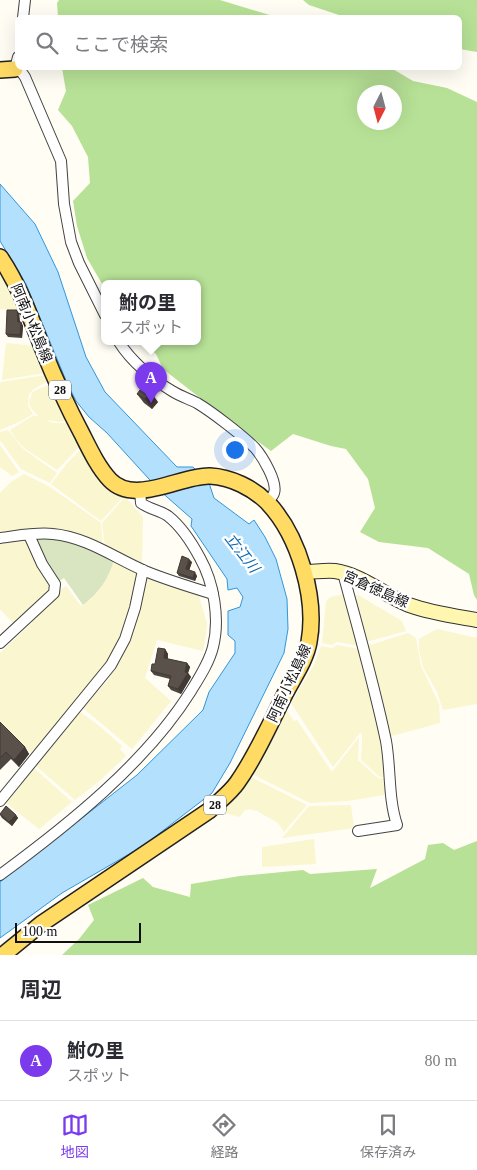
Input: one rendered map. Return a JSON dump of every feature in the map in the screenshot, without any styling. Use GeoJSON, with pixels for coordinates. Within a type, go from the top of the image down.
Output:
{"type":"FeatureCollection","features":[{"type":"Feature","properties":{"kind":"main road"},"geometry":{"type":"LineString","coordinates":[[0,70],[15,63]]}},
{"type":"Feature","properties":{"kind":"main road","name":"阿南小松島線"},"geometry":{"type":"LineString","coordinates":[[0,257],[19,289],[69,409],[99,467],[112,482],[132,490],[208,476],[232,480],[242,484],[267,502],[290,533],[298,551],[304,572],[311,622],[309,644],[237,784],[210,810],[41,924],[3,955]]}},
{"type":"Feature","properties":{"kind":"main road","name":"宮倉徳島線"},"geometry":{"type":"LineString","coordinates":[[304,572],[333,571],[343,573],[353,576],[410,605],[445,615],[477,620]]}},
{"type":"Feature","properties":{"kind":"street"},"geometry":{"type":"LineString","coordinates":[[23,15],[25,0]]}},
{"type":"Feature","properties":{"kind":"street"},"geometry":{"type":"LineString","coordinates":[[20,70],[25,77],[58,151],[61,161],[64,204],[71,242],[79,263],[101,306]]}},
{"type":"Feature","properties":{"kind":"street"},"geometry":{"type":"LineString","coordinates":[[121,345],[129,356],[172,392],[198,404],[254,448],[263,459],[274,484],[275,490],[267,502]]}},
{"type":"Feature","properties":{"kind":"street"},"geometry":{"type":"LineString","coordinates":[[0,875],[104,791],[134,762],[182,704],[200,675],[213,647],[215,627],[213,594],[209,577],[193,546],[180,528],[166,515],[150,509],[141,503],[145,489]]}},
{"type":"Feature","properties":{"kind":"street"},"geometry":{"type":"LineString","coordinates":[[0,538],[54,534],[70,538],[116,556],[163,578],[213,594]]}},
{"type":"Feature","properties":{"kind":"street"},"geometry":{"type":"LineString","coordinates":[[0,643],[54,593],[55,584],[42,564],[29,535]]}},
{"type":"Feature","properties":{"kind":"street"},"geometry":{"type":"LineString","coordinates":[[0,801],[111,665],[127,631],[135,608],[143,570]]}},
{"type":"Feature","properties":{"kind":"street"},"geometry":{"type":"LineString","coordinates":[[343,573],[376,690],[386,745],[391,797],[397,824],[358,831]]}},
{"type":"Feature","properties":{"kind":"shaded area"},"geometry":{"type":"Polygon","coordinates":[[[0,273],[12,291],[20,311],[0,309],[0,273]]]}},
{"type":"Feature","properties":{"kind":"shaded area"},"geometry":{"type":"Polygon","coordinates":[[[6,343],[36,346],[45,373],[2,380],[6,343]]]}},
{"type":"Feature","properties":{"kind":"shaded area"},"geometry":{"type":"Polygon","coordinates":[[[46,375],[48,381],[29,394],[28,406],[33,414],[0,430],[1,382],[46,375]]]}},
{"type":"Feature","properties":{"kind":"shaded area"},"geometry":{"type":"Polygon","coordinates":[[[51,384],[66,420],[59,422],[46,420],[39,417],[31,408],[29,403],[32,393],[51,384]]]}},
{"type":"Feature","properties":{"kind":"shaded area"},"geometry":{"type":"Polygon","coordinates":[[[34,415],[53,423],[67,423],[79,447],[57,470],[23,447],[10,430],[34,415]]]}},
{"type":"Feature","properties":{"kind":"shaded area"},"geometry":{"type":"Polygon","coordinates":[[[8,430],[22,448],[57,473],[50,483],[21,469],[0,440],[0,432],[8,430]]]}},
{"type":"Feature","properties":{"kind":"shaded area"},"geometry":{"type":"Polygon","coordinates":[[[0,445],[19,472],[12,476],[0,467],[0,445]]]}},
{"type":"Feature","properties":{"kind":"shaded area"},"geometry":{"type":"Polygon","coordinates":[[[82,449],[105,485],[112,491],[124,496],[101,521],[51,484],[69,461],[82,449]]]}},
{"type":"Feature","properties":{"kind":"shaded area"},"geometry":{"type":"Polygon","coordinates":[[[24,474],[50,487],[101,523],[103,547],[3,535],[0,530],[0,493],[11,482],[24,474]]]}},
{"type":"Feature","properties":{"kind":"shaded area"},"geometry":{"type":"Polygon","coordinates":[[[125,497],[143,517],[142,564],[105,547],[102,523],[125,497]]]}},
{"type":"Feature","properties":{"kind":"shaded area"},"geometry":{"type":"Polygon","coordinates":[[[26,540],[51,586],[50,591],[14,624],[0,609],[0,543],[26,540]]]}},
{"type":"Feature","properties":{"kind":"shaded area"},"geometry":{"type":"Polygon","coordinates":[[[114,559],[138,571],[130,613],[120,640],[113,655],[33,755],[0,721],[0,653],[32,623],[30,619],[66,586],[81,606],[91,599],[109,574],[114,559]]]}},
{"type":"Feature","properties":{"kind":"shaded area"},"geometry":{"type":"Polygon","coordinates":[[[146,576],[185,589],[185,591],[199,596],[207,624],[203,651],[157,640],[145,678],[171,701],[132,749],[83,708],[107,681],[122,658],[120,656],[146,576]]]}},
{"type":"Feature","properties":{"kind":"shaded area"},"geometry":{"type":"Polygon","coordinates":[[[344,594],[359,646],[337,642],[332,645],[322,643],[326,602],[330,597],[344,594]]]}},
{"type":"Feature","properties":{"kind":"shaded area"},"geometry":{"type":"Polygon","coordinates":[[[358,595],[402,621],[406,631],[366,642],[353,596],[358,595]]]}},
{"type":"Feature","properties":{"kind":"shaded area"},"geometry":{"type":"Polygon","coordinates":[[[437,629],[477,638],[477,704],[443,710],[437,692],[423,667],[419,650],[419,639],[437,629]]]}},
{"type":"Feature","properties":{"kind":"shaded area"},"geometry":{"type":"Polygon","coordinates":[[[408,633],[416,638],[421,666],[439,704],[440,723],[388,737],[367,646],[408,633]]]}},
{"type":"Feature","properties":{"kind":"shaded area"},"geometry":{"type":"Polygon","coordinates":[[[337,645],[360,649],[384,746],[385,777],[380,777],[361,760],[362,734],[360,733],[333,767],[291,703],[314,665],[321,646],[332,648],[337,645]]]}},
{"type":"Feature","properties":{"kind":"shaded area"},"geometry":{"type":"Polygon","coordinates":[[[285,708],[294,721],[297,720],[332,772],[359,737],[358,760],[378,778],[386,779],[386,792],[384,795],[348,801],[310,803],[252,774],[285,708]]]}},
{"type":"Feature","properties":{"kind":"shaded area"},"geometry":{"type":"Polygon","coordinates":[[[80,712],[122,746],[120,749],[126,756],[75,800],[35,765],[80,712]]]}},
{"type":"Feature","properties":{"kind":"shaded area"},"geometry":{"type":"Polygon","coordinates":[[[34,768],[72,802],[39,829],[6,803],[34,768]]]}},
{"type":"Feature","properties":{"kind":"shaded area"},"geometry":{"type":"Polygon","coordinates":[[[251,777],[307,805],[284,832],[278,823],[257,811],[249,809],[244,811],[240,817],[220,812],[242,791],[251,777]]]}},
{"type":"Feature","properties":{"kind":"shaded area"},"geometry":{"type":"Polygon","coordinates":[[[351,805],[354,828],[282,838],[309,806],[351,805]]]}},
{"type":"Feature","properties":{"kind":"shaded area"},"geometry":{"type":"Polygon","coordinates":[[[314,839],[316,864],[262,867],[262,847],[314,839]]]}},
{"type":"Feature","properties":{"kind":"green space"},"geometry":{"type":"Polygon","coordinates":[[[59,0],[220,0],[269,15],[58,15],[57,3],[59,0]]]}},
{"type":"Feature","properties":{"kind":"green space"},"geometry":{"type":"Polygon","coordinates":[[[303,0],[477,0],[477,52],[462,49],[462,15],[339,15],[309,5],[303,0]]]}},
{"type":"Feature","properties":{"kind":"green space"},"geometry":{"type":"Polygon","coordinates":[[[62,70],[394,70],[413,81],[447,88],[477,102],[477,600],[469,574],[428,548],[379,542],[360,532],[375,508],[368,479],[346,449],[293,434],[271,451],[163,369],[156,354],[146,345],[201,345],[201,280],[101,280],[101,282],[87,258],[77,226],[73,201],[90,183],[88,157],[72,126],[58,110],[66,91],[62,70]]]}},
{"type":"Feature","properties":{"kind":"green space"},"geometry":{"type":"Polygon","coordinates":[[[35,537],[59,537],[114,559],[103,585],[94,596],[83,605],[64,578],[58,582],[46,563],[35,537]]]}},
{"type":"Feature","properties":{"kind":"green space"},"geometry":{"type":"Polygon","coordinates":[[[477,841],[477,955],[62,955],[79,939],[94,920],[88,905],[143,878],[153,887],[190,897],[191,884],[240,876],[303,870],[310,874],[377,869],[370,888],[425,859],[428,845],[443,843],[454,850],[477,841]]]}},
{"type":"Feature","properties":{"kind":"water","name":"立江川"},"geometry":{"type":"Polygon","coordinates":[[[0,184],[35,224],[58,272],[86,357],[105,392],[177,467],[193,467],[209,483],[214,498],[249,524],[254,520],[276,559],[287,599],[288,629],[284,653],[230,763],[212,793],[143,846],[62,893],[0,938],[0,882],[137,775],[203,710],[209,692],[235,653],[235,641],[228,635],[228,611],[240,607],[243,597],[237,588],[228,590],[227,579],[191,526],[192,519],[159,490],[76,401],[26,284],[0,241],[0,184]]]}},
{"type":"Feature","properties":{"kind":"building"},"geometry":{"type":"Polygon","coordinates":[[[7,310],[17,310],[18,322],[21,322],[20,335],[6,334],[7,310]]]}},
{"type":"Feature","properties":{"kind":"building"},"geometry":{"type":"Polygon","coordinates":[[[143,386],[151,392],[145,399],[137,394],[143,386]]]}},
{"type":"Feature","properties":{"kind":"building"},"geometry":{"type":"Polygon","coordinates":[[[182,556],[189,559],[186,569],[195,572],[193,578],[177,573],[182,556]]]}},
{"type":"Feature","properties":{"kind":"building"},"geometry":{"type":"Polygon","coordinates":[[[158,648],[165,649],[164,658],[187,663],[185,672],[188,673],[178,689],[168,686],[171,676],[151,671],[152,664],[155,664],[158,648]]]}},
{"type":"Feature","properties":{"kind":"building"},"geometry":{"type":"Polygon","coordinates":[[[0,722],[25,747],[14,760],[6,752],[0,758],[0,722]]]}},
{"type":"Feature","properties":{"kind":"building"},"geometry":{"type":"Polygon","coordinates":[[[6,806],[16,815],[9,822],[0,814],[6,806]]]}},
{"type":"Feature","properties":{"kind":"place","name":"鮒の里"},"geometry":{"type":"Point","coordinates":[151,403]}}]}
